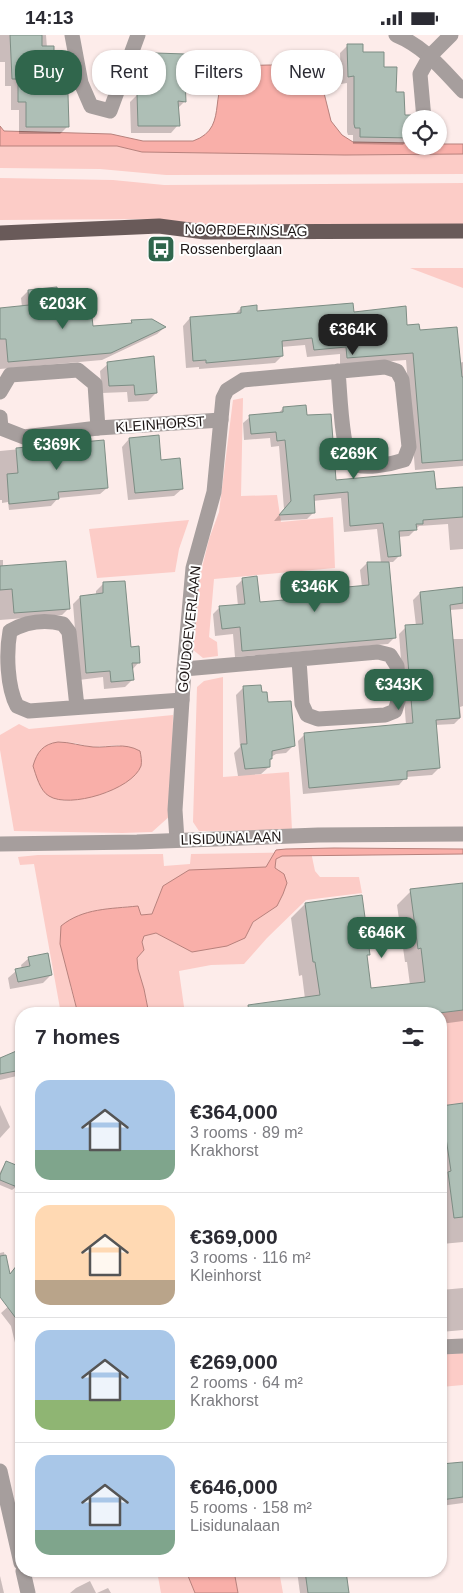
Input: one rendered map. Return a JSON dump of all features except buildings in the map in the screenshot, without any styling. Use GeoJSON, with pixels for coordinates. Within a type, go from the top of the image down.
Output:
{"type":"FeatureCollection","features":[{"type":"Feature","properties":{"kind":"main road","name":"NOORDERINSLAG"},"geometry":{"type":"LineString","coordinates":[[0,233],[159,226],[205,232],[463,231]]}},
{"type":"Feature","properties":{"kind":"street"},"geometry":{"type":"LineString","coordinates":[[72,35],[81,83],[91,106],[110,111],[138,35]]}},
{"type":"Feature","properties":{"kind":"street"},"geometry":{"type":"LineString","coordinates":[[396,35],[411,41],[430,56],[463,91]]}},
{"type":"Feature","properties":{"kind":"street"},"geometry":{"type":"LineString","coordinates":[[423,110],[420,74],[430,56],[451,35]]}},
{"type":"Feature","properties":{"kind":"street"},"geometry":{"type":"LineString","coordinates":[[386,367],[397,371],[402,380],[409,447],[404,460],[393,464],[361,467],[352,463],[345,450],[338,371],[386,367]]}},
{"type":"Feature","properties":{"kind":"street","name":"KLEINHORST"},"geometry":{"type":"LineString","coordinates":[[0,392],[10,375],[78,370],[95,384],[98,428]]}},
{"type":"Feature","properties":{"kind":"street","name":"GOUDOEVERLAAN"},"geometry":{"type":"LineString","coordinates":[[177,840],[175,810],[184,669],[194,568],[214,492],[223,398],[226,390],[243,380],[338,371]]}},
{"type":"Feature","properties":{"kind":"street","name":"KLEINHORST"},"geometry":{"type":"LineString","coordinates":[[0,417],[1,428],[24,437],[98,428],[221,420]]}},
{"type":"Feature","properties":{"kind":"street"},"geometry":{"type":"LineString","coordinates":[[77,707],[69,632],[62,624],[50,621],[22,625],[10,631],[7,645],[12,695],[17,706],[29,711],[182,700]]}},
{"type":"Feature","properties":{"kind":"street"},"geometry":{"type":"LineString","coordinates":[[184,669],[378,652],[390,655],[397,665],[399,698],[395,711],[384,715],[318,719],[307,715],[302,704],[299,660]]}},
{"type":"Feature","properties":{"kind":"street","name":"LISIDUNALAAN"},"geometry":{"type":"LineString","coordinates":[[0,844],[318,835],[463,835]]}},
{"type":"Feature","properties":{"kind":"street"},"geometry":{"type":"LineString","coordinates":[[447,1347],[463,1346]]}},
{"type":"Feature","properties":{"kind":"street"},"geometry":{"type":"LineString","coordinates":[[0,1471],[15,1537]]}},
{"type":"Feature","properties":{"kind":"street"},"geometry":{"type":"LineString","coordinates":[[24,1577],[28,1593]]}},
{"type":"Feature","properties":{"kind":"shaded area"},"geometry":{"type":"Polygon","coordinates":[[[262,65],[271,65],[271,95],[324,95],[331,121],[342,135],[353,142],[402,143],[402,155],[142,152],[117,146],[0,146],[0,126],[4,131],[111,134],[143,141],[193,141],[205,134],[212,126],[216,116],[219,95],[261,95],[262,65]]]}},
{"type":"Feature","properties":{"kind":"shaded area"},"geometry":{"type":"Polygon","coordinates":[[[447,144],[463,144],[463,154],[447,154],[447,144]]]}},
{"type":"Feature","properties":{"kind":"shaded area"},"geometry":{"type":"Polygon","coordinates":[[[0,146],[117,146],[142,152],[345,155],[463,154],[463,174],[166,175],[100,169],[0,168],[0,146]]]}},
{"type":"Feature","properties":{"kind":"shaded area"},"geometry":{"type":"Polygon","coordinates":[[[0,178],[113,180],[164,185],[463,183],[463,225],[220,227],[141,219],[0,220],[0,178]]]}},
{"type":"Feature","properties":{"kind":"shaded area"},"geometry":{"type":"Polygon","coordinates":[[[410,268],[463,268],[463,288],[410,268]]]}},
{"type":"Feature","properties":{"kind":"shaded area"},"geometry":{"type":"Polygon","coordinates":[[[243,398],[241,496],[277,495],[281,522],[333,517],[335,568],[214,579],[209,637],[217,642],[218,656],[203,658],[192,649],[198,584],[209,539],[219,512],[233,400],[243,398]]]}},
{"type":"Feature","properties":{"kind":"shaded area"},"geometry":{"type":"Polygon","coordinates":[[[189,520],[179,549],[175,572],[97,578],[89,529],[189,520]]]}},
{"type":"Feature","properties":{"kind":"shaded area"},"geometry":{"type":"Polygon","coordinates":[[[223,677],[223,777],[289,772],[292,830],[199,831],[193,822],[197,687],[204,681],[223,677]]]}},
{"type":"Feature","properties":{"kind":"shaded area"},"geometry":{"type":"Polygon","coordinates":[[[173,715],[171,815],[152,832],[14,831],[0,750],[0,735],[19,724],[29,729],[173,715]],[[60,742],[49,744],[55,799],[66,801],[109,792],[120,745],[91,747],[60,742]]]}},
{"type":"Feature","properties":{"kind":"shaded area"},"geometry":{"type":"Polygon","coordinates":[[[58,742],[93,747],[123,746],[134,748],[140,751],[141,766],[126,783],[99,795],[85,799],[58,799],[46,794],[39,783],[33,766],[41,750],[48,745],[58,742]]]}},
{"type":"Feature","properties":{"kind":"shaded area"},"geometry":{"type":"Polygon","coordinates":[[[463,849],[463,854],[282,856],[276,859],[275,868],[284,874],[287,883],[283,894],[277,906],[253,922],[245,938],[227,946],[192,952],[156,933],[144,936],[142,942],[144,950],[137,958],[148,1007],[76,1007],[60,944],[61,926],[78,916],[97,910],[138,906],[141,915],[152,914],[163,886],[189,870],[266,867],[276,850],[463,849]]]}},
{"type":"Feature","properties":{"kind":"shaded area"},"geometry":{"type":"Polygon","coordinates":[[[311,852],[315,871],[320,877],[359,877],[362,893],[306,900],[267,938],[244,964],[211,965],[179,971],[184,1007],[148,1007],[137,958],[144,950],[142,942],[144,936],[156,933],[192,952],[245,938],[255,921],[271,910],[279,870],[270,866],[163,886],[152,914],[141,915],[137,906],[110,908],[77,917],[68,921],[70,985],[76,1007],[60,1007],[34,864],[20,865],[18,857],[38,855],[163,854],[164,866],[190,864],[191,854],[311,852]]]}},
{"type":"Feature","properties":{"kind":"shaded area"},"geometry":{"type":"Polygon","coordinates":[[[463,1010],[463,1103],[447,1105],[447,1012],[463,1010]]]}},
{"type":"Feature","properties":{"kind":"shaded area"},"geometry":{"type":"Polygon","coordinates":[[[463,1353],[463,1385],[447,1386],[447,1354],[463,1353]]]}},
{"type":"Feature","properties":{"kind":"shaded area"},"geometry":{"type":"Polygon","coordinates":[[[158,1577],[188,1577],[195,1593],[161,1593],[158,1577]]]}},
{"type":"Feature","properties":{"kind":"shaded area"},"geometry":{"type":"Polygon","coordinates":[[[188,1577],[235,1577],[238,1593],[195,1593],[188,1577]]]}},
{"type":"Feature","properties":{"kind":"shaded area"},"geometry":{"type":"Polygon","coordinates":[[[235,1577],[280,1577],[283,1593],[238,1593],[235,1577]]]}},
{"type":"Feature","properties":{"kind":"place","name":"Rossenberglaan"},"geometry":{"type":"Point","coordinates":[161,249]}}]}
